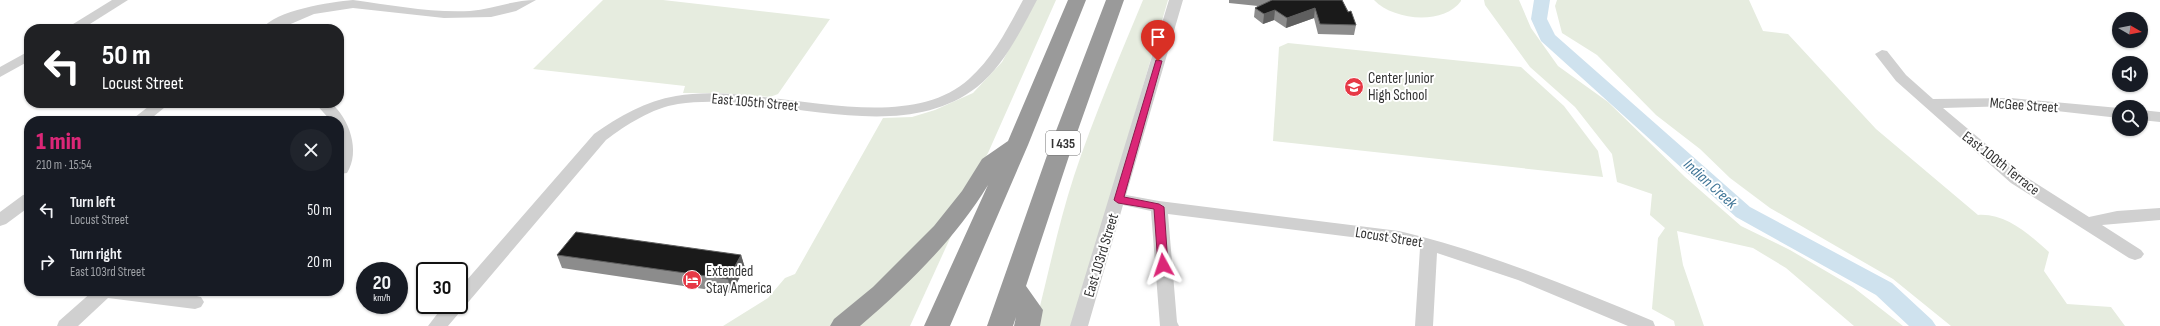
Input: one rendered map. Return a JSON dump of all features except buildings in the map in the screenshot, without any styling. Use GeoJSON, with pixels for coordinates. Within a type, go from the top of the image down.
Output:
{"type":"FeatureCollection","features":[{"type":"Feature","properties":{"kind":"highway","name":"I 435"},"geometry":{"type":"LineString","coordinates":[[937,326],[1017,145],[1077,0]]}},
{"type":"Feature","properties":{"kind":"highway","name":"I 435"},"geometry":{"type":"LineString","coordinates":[[1000,326],[1115,0]]}},
{"type":"Feature","properties":{"kind":"highway"},"geometry":{"type":"LineString","coordinates":[[843,326],[888,288],[942,232],[961,208],[990,164],[1017,145]]}},
{"type":"Feature","properties":{"kind":"highway"},"geometry":{"type":"LineString","coordinates":[[1013,286],[1030,310],[1027,326]]}},
{"type":"Feature","properties":{"kind":"street"},"geometry":{"type":"LineString","coordinates":[[80,24],[121,0]]}},
{"type":"Feature","properties":{"kind":"street"},"geometry":{"type":"LineString","coordinates":[[278,24],[297,14],[338,5],[353,4],[458,15],[484,15],[513,8],[529,0]]}},
{"type":"Feature","properties":{"kind":"street","name":"East 105th Street"},"geometry":{"type":"LineString","coordinates":[[468,291],[600,137],[632,116],[651,107],[677,100],[720,97],[863,113],[898,112],[917,109],[952,98],[966,90],[982,76],[1002,50],[1030,0]]}},
{"type":"Feature","properties":{"kind":"street","name":"East 103rd Street"},"geometry":{"type":"LineString","coordinates":[[1079,326],[1118,200],[1176,0]]}},
{"type":"Feature","properties":{"kind":"street","name":"East 100th Terrace"},"geometry":{"type":"LineString","coordinates":[[1882,54],[1901,78],[1929,104],[2017,179],[2135,254]]}},
{"type":"Feature","properties":{"kind":"street"},"geometry":{"type":"LineString","coordinates":[[0,73],[24,58]]}},
{"type":"Feature","properties":{"kind":"street","name":"McGee Street"},"geometry":{"type":"LineString","coordinates":[[1929,104],[2011,102],[2112,112]]}},
{"type":"Feature","properties":{"kind":"street"},"geometry":{"type":"LineString","coordinates":[[145,116],[156,108]]}},
{"type":"Feature","properties":{"kind":"street"},"geometry":{"type":"LineString","coordinates":[[327,108],[334,116]]}},
{"type":"Feature","properties":{"kind":"street"},"geometry":{"type":"LineString","coordinates":[[2148,116],[2160,117]]}},
{"type":"Feature","properties":{"kind":"street"},"geometry":{"type":"LineString","coordinates":[[344,145],[344,156]]}},
{"type":"Feature","properties":{"kind":"street","name":"Locust Street"},"geometry":{"type":"LineString","coordinates":[[1118,200],[1159,207],[1392,236],[1429,244],[1465,254],[1575,296],[1646,326]]}},
{"type":"Feature","properties":{"kind":"street"},"geometry":{"type":"LineString","coordinates":[[0,220],[24,203]]}},
{"type":"Feature","properties":{"kind":"street"},"geometry":{"type":"LineString","coordinates":[[1159,207],[1168,323],[1170,326]]}},
{"type":"Feature","properties":{"kind":"street"},"geometry":{"type":"LineString","coordinates":[[2085,223],[2117,217],[2160,214]]}},
{"type":"Feature","properties":{"kind":"street"},"geometry":{"type":"LineString","coordinates":[[1424,326],[1429,244]]}},
{"type":"Feature","properties":{"kind":"street"},"geometry":{"type":"LineString","coordinates":[[66,326],[99,296]]}},
{"type":"Feature","properties":{"kind":"street"},"geometry":{"type":"LineString","coordinates":[[147,296],[195,302]]}},
{"type":"Feature","properties":{"kind":"street"},"geometry":{"type":"LineString","coordinates":[[437,326],[447,314]]}},
{"type":"Feature","properties":{"kind":"shaded area"},"geometry":{"type":"Polygon","coordinates":[[[603,0],[663,0],[830,19],[778,94],[770,97],[720,93],[683,93],[685,86],[533,69],[603,0]]]}},
{"type":"Feature","properties":{"kind":"shaded area"},"geometry":{"type":"Polygon","coordinates":[[[1036,0],[1056,0],[988,153],[973,178],[956,201],[917,245],[834,326],[723,326],[768,298],[785,278],[795,274],[883,118],[912,117],[935,110],[973,93],[1002,62],[1036,0]]]}},
{"type":"Feature","properties":{"kind":"shaded area"},"geometry":{"type":"Polygon","coordinates":[[[1143,0],[1168,0],[1073,326],[1035,326],[1068,194],[1098,109],[1143,0]]]}},
{"type":"Feature","properties":{"kind":"shaded area"},"geometry":{"type":"Polygon","coordinates":[[[1374,0],[1461,1],[1453,9],[1443,14],[1431,17],[1419,17],[1406,16],[1394,12],[1383,7],[1374,0]]]}},
{"type":"Feature","properties":{"kind":"shaded area"},"geometry":{"type":"Polygon","coordinates":[[[1484,0],[1519,0],[1531,28],[1558,66],[1608,102],[1685,177],[1741,226],[1790,250],[1853,287],[1903,326],[1854,326],[1786,268],[1753,248],[1677,231],[1683,265],[1704,326],[1675,326],[1674,321],[1652,309],[1658,238],[1665,228],[1650,215],[1652,194],[1617,182],[1612,154],[1575,107],[1530,67],[1485,5],[1484,0]]]}},
{"type":"Feature","properties":{"kind":"shaded area"},"geometry":{"type":"Polygon","coordinates":[[[1557,0],[1749,0],[1763,31],[1788,34],[1876,129],[1978,215],[1988,215],[2008,221],[2026,232],[2049,252],[2044,271],[2067,304],[2111,307],[2125,326],[1951,326],[1893,279],[1770,208],[1730,178],[1700,149],[1656,115],[1597,55],[1562,33],[1555,6],[1557,0]]]}},
{"type":"Feature","properties":{"kind":"shaded area"},"geometry":{"type":"Polygon","coordinates":[[[1288,43],[1521,67],[1564,106],[1598,151],[1603,177],[1273,141],[1279,47],[1288,43]]]}},
{"type":"Feature","properties":{"kind":"shaded area"},"geometry":{"type":"Polygon","coordinates":[[[957,223],[910,326],[854,326],[957,223]]]}},
{"type":"Feature","properties":{"kind":"waterway","name":"Indian Creek"},"geometry":{"type":"LineString","coordinates":[[1542,0],[1539,19],[1547,37],[1743,212],[1884,289],[1924,326]]}},
{"type":"Feature","properties":{"kind":"place","name":"Center Junior High School"},"geometry":{"type":"Point","coordinates":[1354,87]}},
{"type":"Feature","properties":{"kind":"place","name":"Extended Stay America"},"geometry":{"type":"Point","coordinates":[692,280]}},
{"type":"Feature","properties":{"kind":"route"},"geometry":{"type":"LineString","coordinates":[[1158,61],[1118,200],[1159,207],[1163,265]]}}]}
